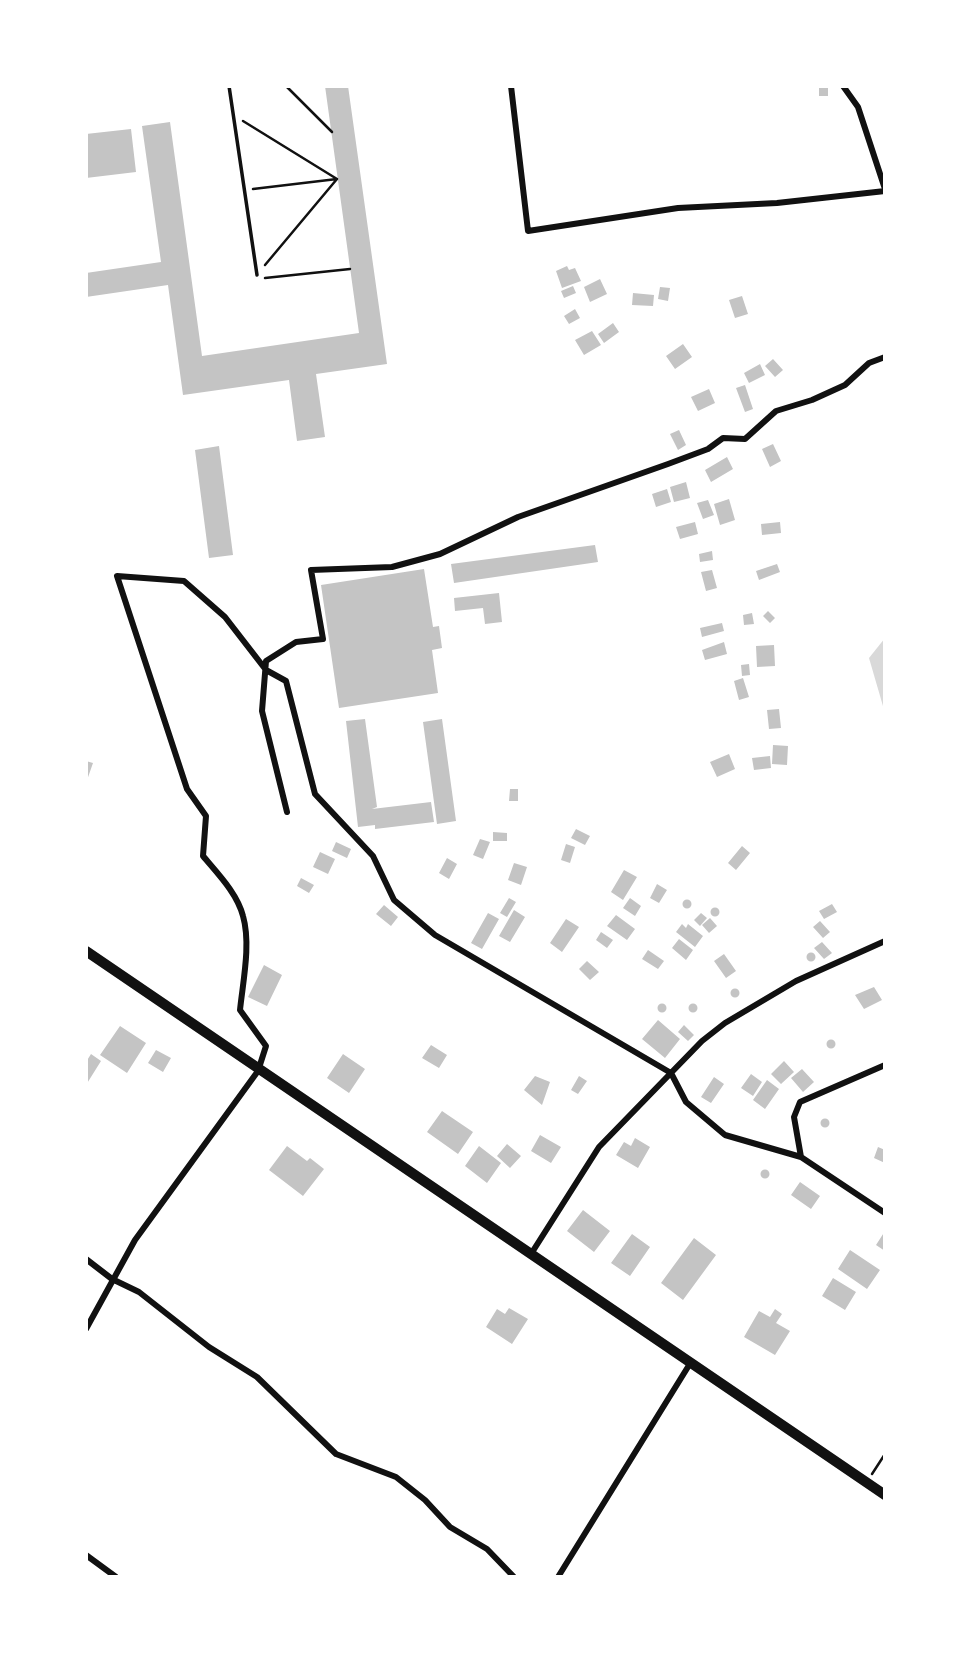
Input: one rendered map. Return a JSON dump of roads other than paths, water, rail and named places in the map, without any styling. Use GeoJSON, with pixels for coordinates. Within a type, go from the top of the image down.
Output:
{"type":"FeatureCollection","features":[{"type":"Feature","properties":{"kind":"main road"},"geometry":{"type":"LineString","coordinates":[[86,951],[258,1071],[885,1495]]}},
{"type":"Feature","properties":{"kind":"street"},"geometry":{"type":"LineString","coordinates":[[511,86],[528,231],[678,208],[777,203],[885,190],[858,107],[843,86]]}},
{"type":"Feature","properties":{"kind":"street"},"geometry":{"type":"LineString","coordinates":[[287,812],[262,711],[266,661],[296,642],[323,639],[312,570],[392,567],[440,554],[518,517],[708,449],[723,438],[746,439],[776,411],[812,400],[845,384],[869,363],[885,357]]}},
{"type":"Feature","properties":{"kind":"street"},"geometry":{"type":"LineString","coordinates":[[86,1329],[135,1240],[258,1071],[266,1046],[240,1010],[244,963],[243,916],[229,887],[204,856],[206,816],[187,789],[117,576],[184,581],[225,617],[266,670],[286,681],[315,794],[373,856],[394,900],[435,935],[671,1073],[686,1102],[725,1135],[801,1157],[885,1213]]}},
{"type":"Feature","properties":{"kind":"street"},"geometry":{"type":"LineString","coordinates":[[531,1254],[599,1147],[628,1113],[702,1041],[725,1023],[796,981],[885,941]]}},
{"type":"Feature","properties":{"kind":"street"},"geometry":{"type":"LineString","coordinates":[[801,1157],[794,1117],[800,1102],[885,1065]]}},
{"type":"Feature","properties":{"kind":"street"},"geometry":{"type":"LineString","coordinates":[[86,1259],[112,1279],[139,1292],[209,1348],[257,1377],[336,1454],[396,1477],[425,1500],[450,1527],[487,1549],[514,1577]]}},
{"type":"Feature","properties":{"kind":"street"},"geometry":{"type":"LineString","coordinates":[[558,1577],[691,1362]]}},
{"type":"Feature","properties":{"kind":"street"},"geometry":{"type":"LineString","coordinates":[[86,1555],[116,1577]]}},
{"type":"Feature","properties":{"kind":"lane"},"geometry":{"type":"LineString","coordinates":[[229,86],[257,275]]}}]}
